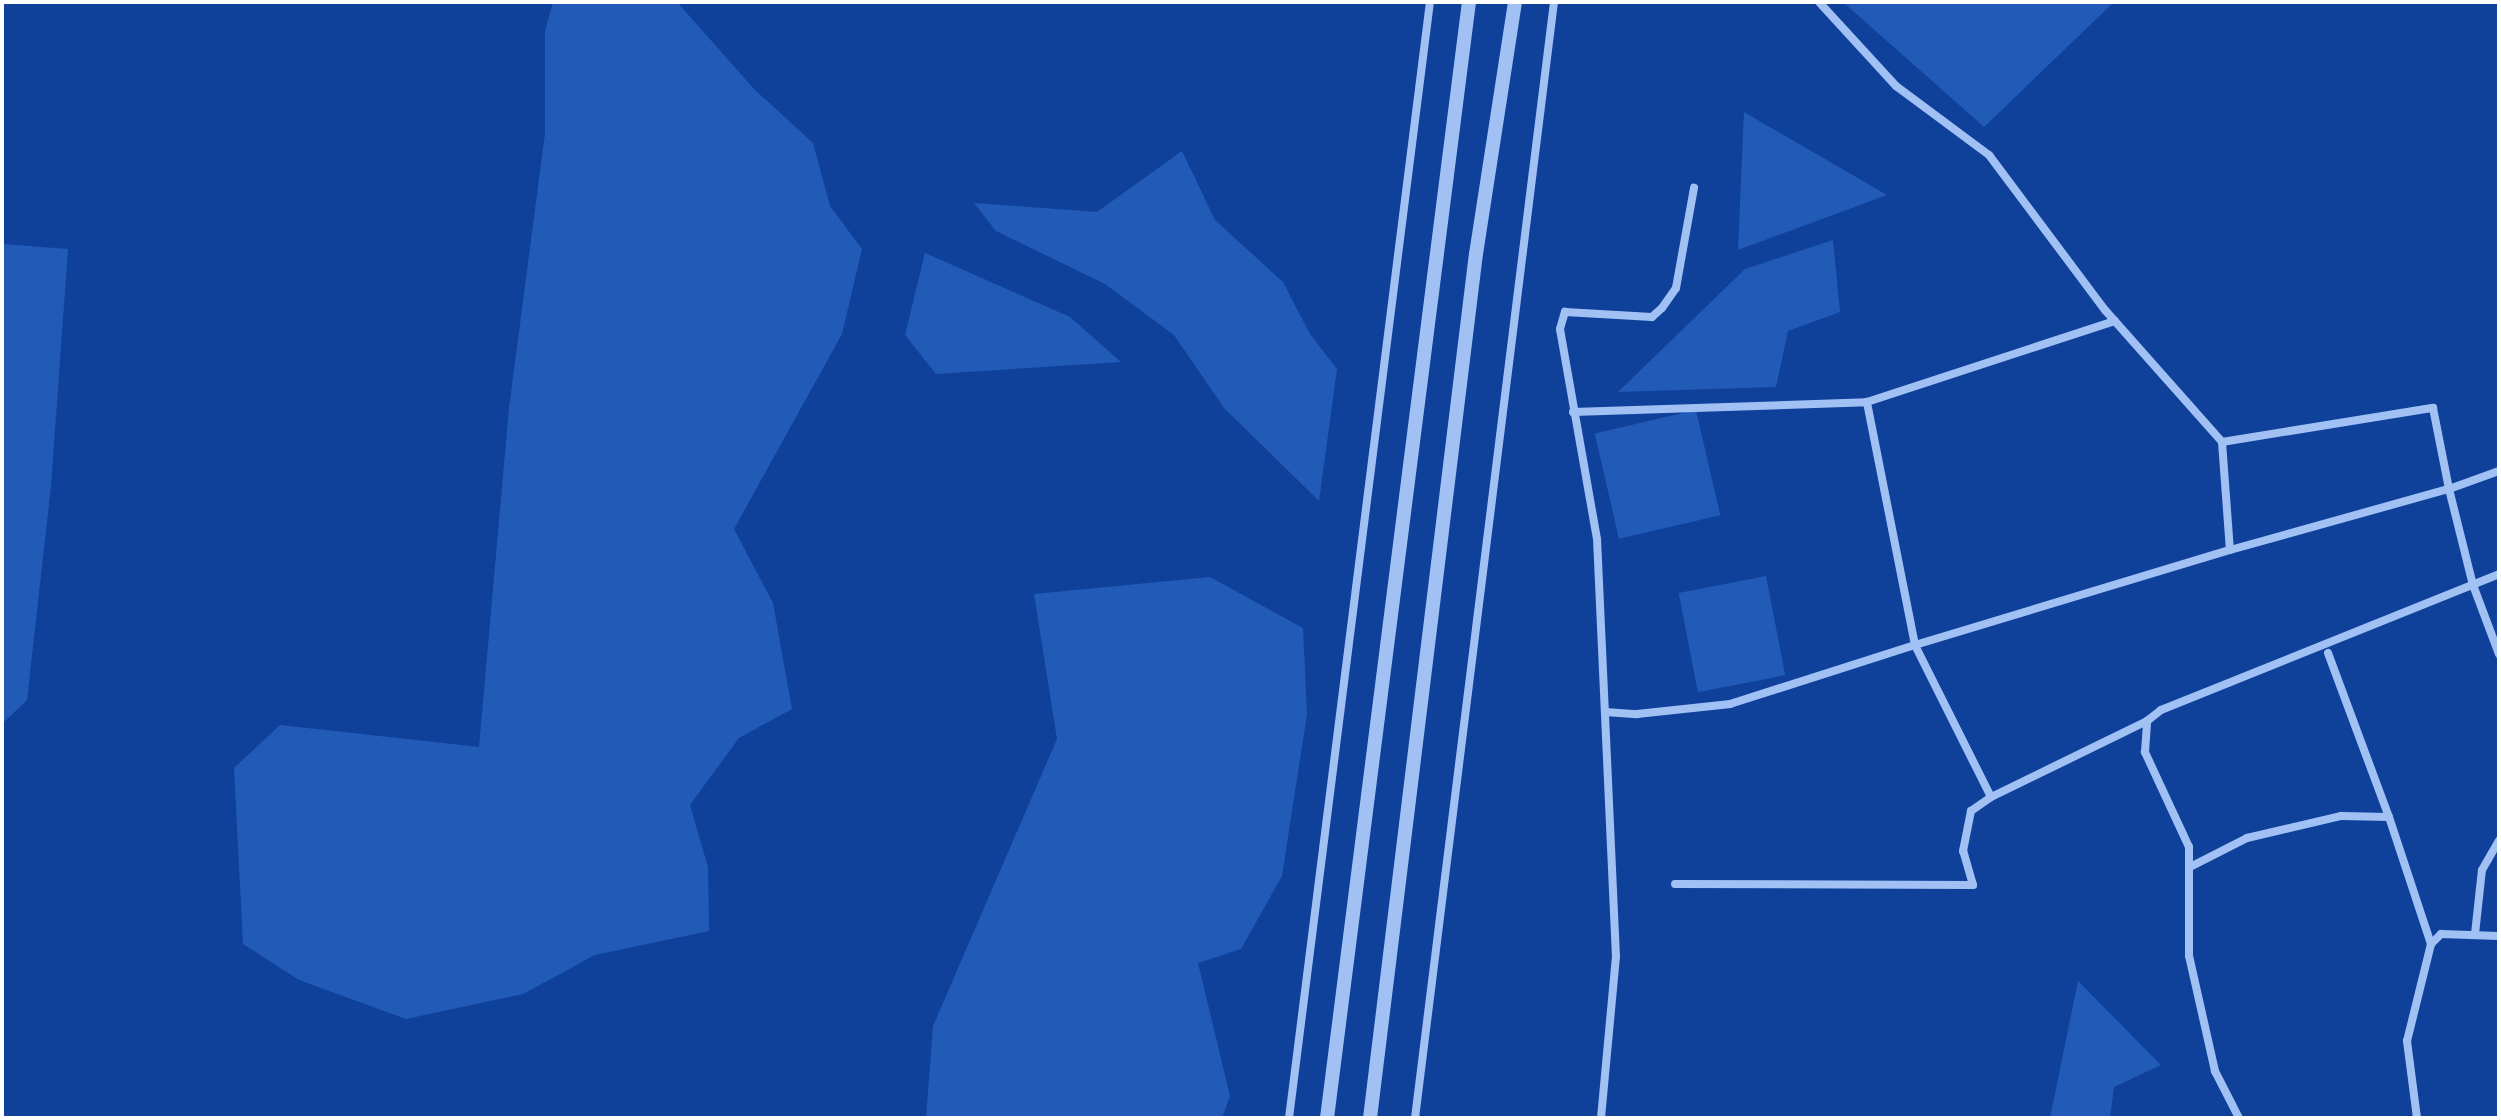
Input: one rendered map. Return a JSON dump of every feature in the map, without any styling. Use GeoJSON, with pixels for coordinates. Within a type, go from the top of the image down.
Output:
{"type":"FeatureCollection","features":[{"type":"Feature","properties":{"kind":"street"},"geometry":{"type":"LineString","coordinates":[[1289,1118],[1430,2]]}},
{"type":"Feature","properties":{"kind":"street"},"geometry":{"type":"LineString","coordinates":[[1327,1118],[1469,2]]}},
{"type":"Feature","properties":{"kind":"street"},"geometry":{"type":"LineString","coordinates":[[1370,1118],[1476,254],[1515,2]]}},
{"type":"Feature","properties":{"kind":"street"},"geometry":{"type":"LineString","coordinates":[[1415,1118],[1554,2]]}},
{"type":"Feature","properties":{"kind":"street"},"geometry":{"type":"LineString","coordinates":[[1819,2],[1896,86],[1989,155],[2115,321],[2222,442],[2230,550]]}},
{"type":"Feature","properties":{"kind":"street"},"geometry":{"type":"LineString","coordinates":[[1601,1118],[1616,957],[1597,539],[1560,329],[1565,312],[1652,317],[1662,308],[1676,288],[1694,188]]}},
{"type":"Feature","properties":{"kind":"street"},"geometry":{"type":"LineString","coordinates":[[1573,412],[1867,402],[2115,321]]}},
{"type":"Feature","properties":{"kind":"street"},"geometry":{"type":"LineString","coordinates":[[1867,402],[1915,645],[1991,797]]}},
{"type":"Feature","properties":{"kind":"street"},"geometry":{"type":"LineString","coordinates":[[2222,442],[2433,408],[2473,585],[2499,654]]}},
{"type":"Feature","properties":{"kind":"street"},"geometry":{"type":"LineString","coordinates":[[1605,712],[1637,714],[1730,704],[1915,645],[2230,550],[2449,489],[2499,471]]}},
{"type":"Feature","properties":{"kind":"street"},"geometry":{"type":"LineString","coordinates":[[1675,884],[1973,885],[1963,851],[1971,811],[1991,797],[2147,721],[2161,710],[2499,574]]}},
{"type":"Feature","properties":{"kind":"street"},"geometry":{"type":"LineString","coordinates":[[2328,653],[2389,817],[2431,944]]}},
{"type":"Feature","properties":{"kind":"street"},"geometry":{"type":"LineString","coordinates":[[2147,721],[2145,752],[2189,847],[2189,956],[2219,1083],[2239,1118]]}},
{"type":"Feature","properties":{"kind":"street"},"geometry":{"type":"LineString","coordinates":[[2190,867],[2247,838],[2341,816],[2389,817]]}},
{"type":"Feature","properties":{"kind":"street"},"geometry":{"type":"LineString","coordinates":[[2475,934],[2482,870],[2499,841]]}},
{"type":"Feature","properties":{"kind":"street"},"geometry":{"type":"LineString","coordinates":[[2417,1118],[2407,1041],[2431,944],[2441,934],[2499,936]]}},
{"type":"Feature","properties":{"kind":"shaded area"},"geometry":{"type":"Polygon","coordinates":[[[553,2],[677,2],[754,89],[813,143],[830,206],[862,249],[842,334],[734,529],[773,603],[792,709],[739,738],[690,805],[708,867],[709,931],[595,955],[523,994],[406,1019],[299,980],[243,944],[234,768],[280,725],[479,747],[509,408],[545,133],[545,31],[553,2]]]}},
{"type":"Feature","properties":{"kind":"shaded area"},"geometry":{"type":"Polygon","coordinates":[[[1843,2],[2114,2],[1984,127],[1843,2]]]}},
{"type":"Feature","properties":{"kind":"shaded area"},"geometry":{"type":"Polygon","coordinates":[[[1744,112],[1887,195],[1738,250],[1744,112]]]}},
{"type":"Feature","properties":{"kind":"shaded area"},"geometry":{"type":"Polygon","coordinates":[[[1182,151],[1215,220],[1283,282],[1310,334],[1337,369],[1319,501],[1224,408],[1174,335],[1105,284],[996,231],[974,203],[1097,212],[1182,151]]]}},
{"type":"Feature","properties":{"kind":"shaded area"},"geometry":{"type":"Polygon","coordinates":[[[1833,240],[1840,312],[1788,331],[1776,387],[1618,392],[1745,269],[1833,240]]]}},
{"type":"Feature","properties":{"kind":"shaded area"},"geometry":{"type":"Polygon","coordinates":[[[2,244],[68,249],[51,486],[27,700],[2,724],[2,244]]]}},
{"type":"Feature","properties":{"kind":"shaded area"},"geometry":{"type":"Polygon","coordinates":[[[925,253],[1070,317],[1121,362],[936,374],[905,335],[925,253]]]}},
{"type":"Feature","properties":{"kind":"shaded area"},"geometry":{"type":"Polygon","coordinates":[[[1696,410],[1720,515],[1619,539],[1595,433],[1696,410]]]}},
{"type":"Feature","properties":{"kind":"shaded area"},"geometry":{"type":"Polygon","coordinates":[[[1766,576],[1785,675],[1698,692],[1679,593],[1766,576]]]}},
{"type":"Feature","properties":{"kind":"shaded area"},"geometry":{"type":"Polygon","coordinates":[[[1210,577],[1303,628],[1307,714],[1282,876],[1241,949],[1198,963],[1230,1096],[1222,1118],[926,1118],[933,1026],[1057,739],[1034,594],[1210,577]]]}},
{"type":"Feature","properties":{"kind":"shaded area"},"geometry":{"type":"Polygon","coordinates":[[[2078,981],[2161,1065],[2114,1087],[2110,1118],[2050,1118],[2078,981]]]}}]}
